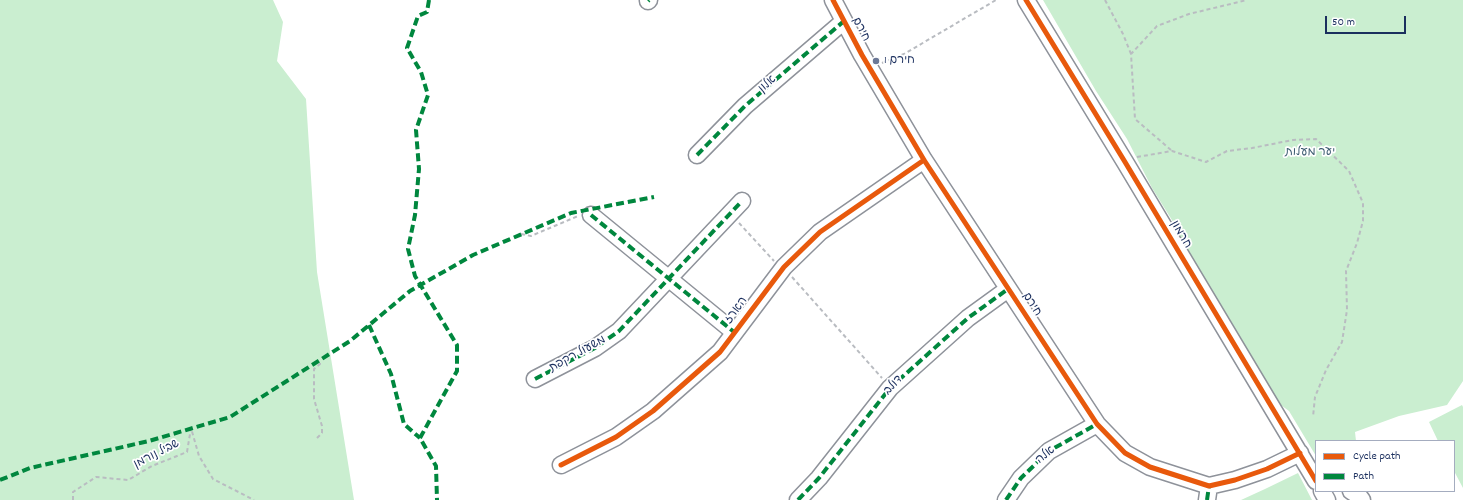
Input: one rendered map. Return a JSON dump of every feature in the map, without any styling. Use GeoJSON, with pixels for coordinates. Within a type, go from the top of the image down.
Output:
{"type":"FeatureCollection","features":[{"type":"Feature","properties":{"kind":"street","name":"חירם"},"geometry":{"type":"LineString","coordinates":[[833,0],[870,68],[924,160],[1097,424],[1125,453],[1150,467],[1208,493],[1235,480],[1267,469],[1300,453]]}},
{"type":"Feature","properties":{"kind":"street","name":"חרמון"},"geometry":{"type":"LineString","coordinates":[[1026,0],[1315,478]]}},
{"type":"Feature","properties":{"kind":"street","name":"אלון"},"geometry":{"type":"LineString","coordinates":[[697,155],[745,106],[844,21]]}},
{"type":"Feature","properties":{"kind":"street","name":"הארז"},"geometry":{"type":"LineString","coordinates":[[561,465],[616,437],[653,411],[720,352],[783,268],[820,232],[924,160]]}},
{"type":"Feature","properties":{"kind":"street","name":"משעול רקפת"},"geometry":{"type":"LineString","coordinates":[[535,379],[595,348],[619,331],[742,201]]}},
{"type":"Feature","properties":{"kind":"street"},"geometry":{"type":"LineString","coordinates":[[591,215],[734,332]]}},
{"type":"Feature","properties":{"kind":"street","name":"דולב"},"geometry":{"type":"LineString","coordinates":[[798,500],[819,478],[890,388],[968,318],[1008,289]]}},
{"type":"Feature","properties":{"kind":"street","name":"אלה"},"geometry":{"type":"LineString","coordinates":[[1006,500],[1021,478],[1049,451],[1097,424]]}},
{"type":"Feature","properties":{"kind":"street"},"geometry":{"type":"LineString","coordinates":[[1353,492],[1362,500]]}},
{"type":"Feature","properties":{"kind":"path"},"geometry":{"type":"LineString","coordinates":[[870,68],[904,54],[996,0]]}},
{"type":"Feature","properties":{"kind":"path"},"geometry":{"type":"LineString","coordinates":[[1105,0],[1123,34],[1131,54],[1136,119],[1172,151],[1206,162],[1227,151],[1293,140],[1316,139],[1349,171],[1363,203],[1362,221],[1357,243],[1346,271],[1347,310],[1342,342],[1326,370],[1315,397],[1313,417]]}},
{"type":"Feature","properties":{"kind":"path"},"geometry":{"type":"LineString","coordinates":[[1131,54],[1157,26],[1189,14],[1247,0]]}},
{"type":"Feature","properties":{"kind":"path"},"geometry":{"type":"LineString","coordinates":[[1125,162],[1129,158],[1172,151]]}},
{"type":"Feature","properties":{"kind":"path"},"geometry":{"type":"LineString","coordinates":[[730,213],[783,268],[890,388]]}},
{"type":"Feature","properties":{"kind":"path"},"geometry":{"type":"LineString","coordinates":[[521,234],[531,236],[581,215],[585,218],[591,215]]}},
{"type":"Feature","properties":{"kind":"path"},"geometry":{"type":"LineString","coordinates":[[317,438],[322,433],[322,426],[314,399],[314,369],[320,364],[320,360]]}},
{"type":"Feature","properties":{"kind":"green space"},"geometry":{"type":"Polygon","coordinates":[[[0,0],[273,0],[283,22],[277,61],[306,99],[317,272],[354,500],[0,500],[0,0]]]}},
{"type":"Feature","properties":{"kind":"green space","name":"יער מעלות"},"geometry":{"type":"Polygon","coordinates":[[[1043,0],[1463,0],[1463,381],[1447,405],[1399,416],[1355,432],[1356,440],[1315,440],[1315,454],[1289,411],[1266,394],[1189,260],[1175,225],[1152,188],[1127,139],[1096,91],[1043,0]]]}},
{"type":"Feature","properties":{"kind":"green space"},"geometry":{"type":"Polygon","coordinates":[[[1462,405],[1463,488],[1455,473],[1455,440],[1438,440],[1429,422],[1462,405]]]}},
{"type":"Feature","properties":{"kind":"green space"},"geometry":{"type":"Polygon","coordinates":[[[1298,473],[1312,500],[1241,500],[1265,489],[1298,473]]]}},
{"type":"Feature","properties":{"kind":"marked path"},"geometry":{"type":"LineString","coordinates":[[429,0],[427,12],[418,16],[407,48],[421,72],[428,95],[416,130],[419,169],[415,215],[408,249],[415,276],[457,345],[457,371],[420,438],[436,466],[437,500]]}},
{"type":"Feature","properties":{"kind":"marked path"},"geometry":{"type":"LineString","coordinates":[[697,155],[745,106],[844,21]]}},
{"type":"Feature","properties":{"kind":"marked path"},"geometry":{"type":"LineString","coordinates":[[0,480],[30,468],[149,441],[230,417],[350,341],[410,291],[473,255],[571,213],[654,197]]}},
{"type":"Feature","properties":{"kind":"marked path"},"geometry":{"type":"LineString","coordinates":[[535,379],[595,348],[619,331],[742,201]]}},
{"type":"Feature","properties":{"kind":"marked path"},"geometry":{"type":"LineString","coordinates":[[591,215],[734,332]]}},
{"type":"Feature","properties":{"kind":"marked path"},"geometry":{"type":"LineString","coordinates":[[798,500],[819,478],[890,388],[968,318],[1008,289]]}},
{"type":"Feature","properties":{"kind":"marked path"},"geometry":{"type":"LineString","coordinates":[[369,325],[391,374],[404,424],[420,438]]}},
{"type":"Feature","properties":{"kind":"marked path"},"geometry":{"type":"LineString","coordinates":[[1006,500],[1021,478],[1049,451],[1097,424]]}},
{"type":"Feature","properties":{"kind":"marked path"},"geometry":{"type":"LineString","coordinates":[[1207,500],[1209,486]]}},
{"type":"Feature","properties":{"kind":"cycle path"},"geometry":{"type":"LineString","coordinates":[[833,0],[862,55],[924,160],[1097,424],[1125,453],[1150,467],[1209,486],[1235,480],[1267,469],[1300,453]]}},
{"type":"Feature","properties":{"kind":"cycle path"},"geometry":{"type":"LineString","coordinates":[[1026,0],[1315,479]]}},
{"type":"Feature","properties":{"kind":"cycle path"},"geometry":{"type":"LineString","coordinates":[[561,465],[616,437],[653,411],[720,352],[784,267],[820,232],[924,160]]}},
{"type":"Feature","properties":{"kind":"place","name":"חירם 1"},"geometry":{"type":"Point","coordinates":[876,61]}}]}
